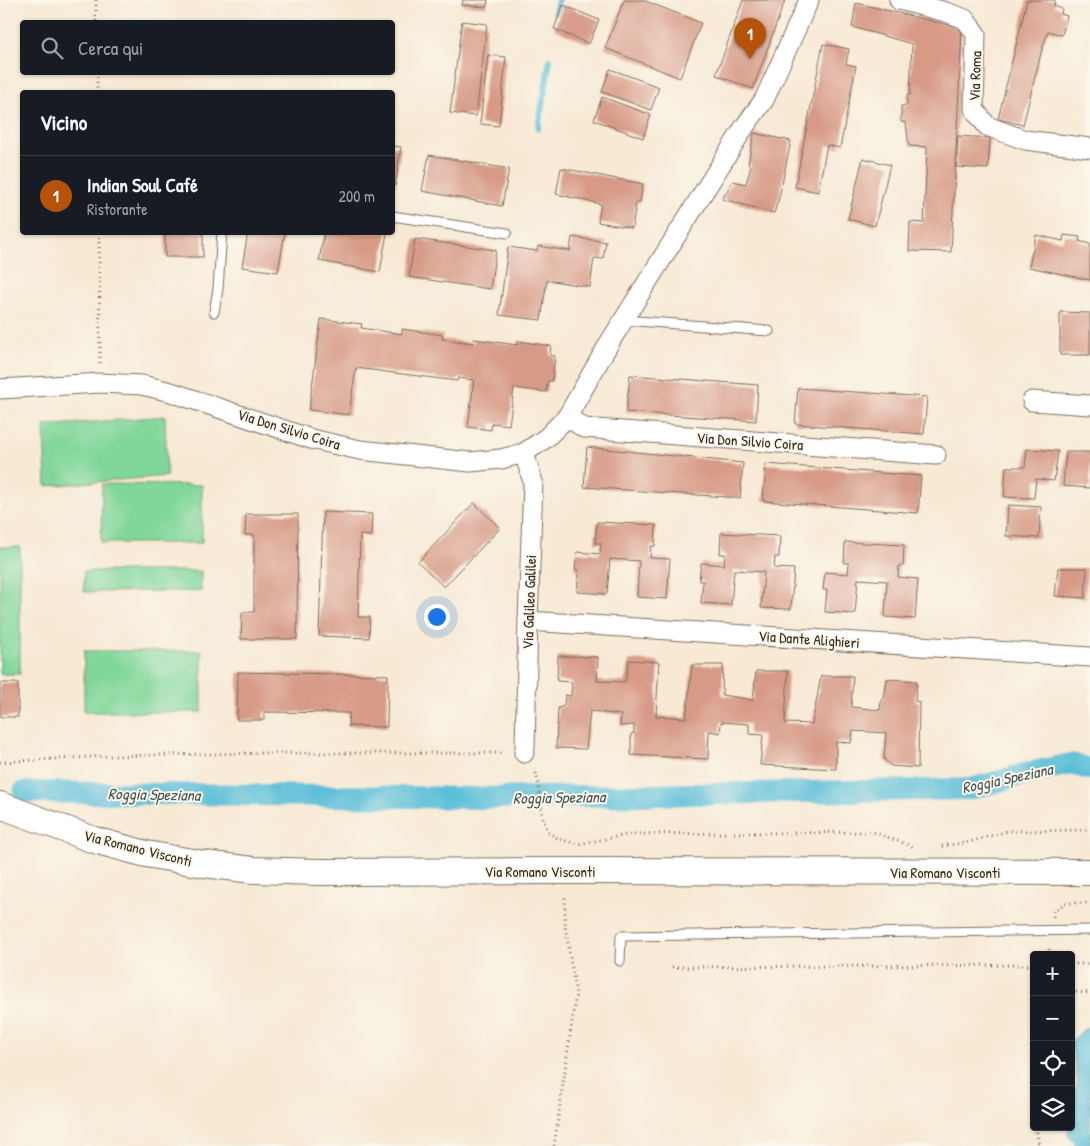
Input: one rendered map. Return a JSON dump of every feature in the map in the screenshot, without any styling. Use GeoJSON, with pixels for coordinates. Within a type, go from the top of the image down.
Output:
{"type":"FeatureCollection","features":[{"type":"Feature","properties":{"kind":"street","name":"Via Don Silvio Coira"},"geometry":{"type":"LineString","coordinates":[[0,390],[100,383],[142,385],[171,392],[311,439],[360,450],[470,462],[502,459],[524,453],[546,438],[567,417],[624,320],[745,126],[764,100],[809,0]]}},
{"type":"Feature","properties":{"kind":"street","name":"Via Roma"},"geometry":{"type":"LineString","coordinates":[[898,0],[946,12],[965,19],[976,34],[974,109],[987,126],[1025,140],[1090,148]]}},
{"type":"Feature","properties":{"kind":"street"},"geometry":{"type":"LineString","coordinates":[[1032,401],[1090,405]]}},
{"type":"Feature","properties":{"kind":"street","name":"Via Don Silvio Coira"},"geometry":{"type":"LineString","coordinates":[[567,417],[584,428],[936,455]]}},
{"type":"Feature","properties":{"kind":"street","name":"Via Galileo Galilei"},"geometry":{"type":"LineString","coordinates":[[524,453],[533,482],[524,753]]}},
{"type":"Feature","properties":{"kind":"street","name":"Via Dante Alighieri"},"geometry":{"type":"LineString","coordinates":[[528,621],[1090,657]]}},
{"type":"Feature","properties":{"kind":"street","name":"Via Romano Visconti"},"geometry":{"type":"LineString","coordinates":[[0,805],[94,840],[146,854],[253,870],[318,872],[1090,872]]}},
{"type":"Feature","properties":{"kind":"lane"},"geometry":{"type":"LineString","coordinates":[[395,216],[507,233]]}},
{"type":"Feature","properties":{"kind":"lane"},"geometry":{"type":"LineString","coordinates":[[214,312],[218,289],[222,235]]}},
{"type":"Feature","properties":{"kind":"lane"},"geometry":{"type":"LineString","coordinates":[[624,320],[769,331]]}},
{"type":"Feature","properties":{"kind":"lane"},"geometry":{"type":"LineString","coordinates":[[620,961],[621,936],[1090,930]]}},
{"type":"Feature","properties":{"kind":"path"},"geometry":{"type":"LineString","coordinates":[[96,0],[96,20]]}},
{"type":"Feature","properties":{"kind":"path"},"geometry":{"type":"LineString","coordinates":[[97,75],[97,90]]}},
{"type":"Feature","properties":{"kind":"path"},"geometry":{"type":"LineString","coordinates":[[99,235],[100,383]]}},
{"type":"Feature","properties":{"kind":"path"},"geometry":{"type":"LineString","coordinates":[[0,762],[110,756],[524,753]]}},
{"type":"Feature","properties":{"kind":"path"},"geometry":{"type":"LineString","coordinates":[[538,781],[543,819],[548,831],[558,840],[578,844],[632,834],[873,832],[922,849]]}},
{"type":"Feature","properties":{"kind":"path"},"geometry":{"type":"LineString","coordinates":[[940,847],[965,843],[1009,831],[1090,830]]}},
{"type":"Feature","properties":{"kind":"path"},"geometry":{"type":"LineString","coordinates":[[554,1146],[576,994],[565,925],[564,871]]}},
{"type":"Feature","properties":{"kind":"path"},"geometry":{"type":"LineString","coordinates":[[1050,931],[1054,911],[1066,903],[1090,903]]}},
{"type":"Feature","properties":{"kind":"path"},"geometry":{"type":"LineString","coordinates":[[1075,964],[1090,964]]}},
{"type":"Feature","properties":{"kind":"path"},"geometry":{"type":"LineString","coordinates":[[672,967],[1030,965]]}},
{"type":"Feature","properties":{"kind":"path"},"geometry":{"type":"LineString","coordinates":[[1075,992],[1090,993]]}},
{"type":"Feature","properties":{"kind":"path"},"geometry":{"type":"LineString","coordinates":[[1037,1131],[1039,1146]]}},
{"type":"Feature","properties":{"kind":"green space"},"geometry":{"type":"Polygon","coordinates":[[[165,416],[167,476],[46,486],[44,426],[165,416]]]}},
{"type":"Feature","properties":{"kind":"green space"},"geometry":{"type":"Polygon","coordinates":[[[102,484],[202,485],[202,543],[101,543],[102,484]]]}},
{"type":"Feature","properties":{"kind":"green space"},"geometry":{"type":"Polygon","coordinates":[[[0,547],[20,547],[20,674],[0,674],[0,547]]]}},
{"type":"Feature","properties":{"kind":"green space"},"geometry":{"type":"Polygon","coordinates":[[[84,571],[201,571],[201,591],[84,592],[84,571]]]}},
{"type":"Feature","properties":{"kind":"green space"},"geometry":{"type":"Polygon","coordinates":[[[84,651],[202,651],[202,712],[84,712],[84,651]]]}},
{"type":"Feature","properties":{"kind":"water"},"geometry":{"type":"Polygon","coordinates":[[[1090,1028],[1090,1146],[1077,1146],[1068,1135],[1068,1131],[1075,1131],[1075,1093],[1078,1082],[1075,1065],[1075,1038],[1084,1029],[1090,1028]]]}},
{"type":"Feature","properties":{"kind":"building"},"geometry":{"type":"Polygon","coordinates":[[[463,0],[488,0],[487,7],[462,5],[463,0]]]}},
{"type":"Feature","properties":{"kind":"building"},"geometry":{"type":"Polygon","coordinates":[[[624,0],[643,0],[701,23],[680,78],[605,48],[624,0]]]}},
{"type":"Feature","properties":{"kind":"building"},"geometry":{"type":"Polygon","coordinates":[[[743,0],[785,0],[753,89],[716,75],[743,0]]]}},
{"type":"Feature","properties":{"kind":"building"},"geometry":{"type":"Polygon","coordinates":[[[1027,0],[1055,0],[1054,6],[1062,9],[1061,14],[1067,16],[1062,35],[1048,31],[1023,125],[998,119],[1027,0]]]}},
{"type":"Feature","properties":{"kind":"building"},"geometry":{"type":"Polygon","coordinates":[[[856,3],[962,28],[951,252],[909,251],[910,222],[924,223],[927,147],[909,146],[906,123],[901,122],[901,106],[907,105],[907,95],[910,95],[912,44],[852,27],[856,3]]]}},
{"type":"Feature","properties":{"kind":"building"},"geometry":{"type":"Polygon","coordinates":[[[563,5],[599,20],[589,44],[554,29],[563,5]]]}},
{"type":"Feature","properties":{"kind":"building"},"geometry":{"type":"Polygon","coordinates":[[[462,21],[487,24],[476,116],[450,113],[462,21]]]}},
{"type":"Feature","properties":{"kind":"building"},"geometry":{"type":"Polygon","coordinates":[[[823,44],[849,49],[846,64],[856,66],[840,148],[827,145],[818,192],[795,187],[823,44]]]}},
{"type":"Feature","properties":{"kind":"building"},"geometry":{"type":"Polygon","coordinates":[[[488,55],[506,57],[499,126],[480,124],[488,55]]]}},
{"type":"Feature","properties":{"kind":"building"},"geometry":{"type":"Polygon","coordinates":[[[610,69],[659,87],[651,110],[602,92],[610,69]]]}},
{"type":"Feature","properties":{"kind":"building"},"geometry":{"type":"Polygon","coordinates":[[[602,97],[651,115],[643,138],[594,120],[602,97]]]}},
{"type":"Feature","properties":{"kind":"building"},"geometry":{"type":"Polygon","coordinates":[[[754,133],[791,141],[774,213],[722,199],[733,181],[746,184],[751,166],[748,164],[754,133]]]}},
{"type":"Feature","properties":{"kind":"building"},"geometry":{"type":"Polygon","coordinates":[[[958,136],[990,138],[988,169],[956,167],[958,136]]]}},
{"type":"Feature","properties":{"kind":"building"},"geometry":{"type":"Polygon","coordinates":[[[395,146],[401,147],[395,186],[395,146]]]}},
{"type":"Feature","properties":{"kind":"building"},"geometry":{"type":"Polygon","coordinates":[[[429,155],[509,169],[502,206],[422,191],[429,155]]]}},
{"type":"Feature","properties":{"kind":"building"},"geometry":{"type":"Polygon","coordinates":[[[863,158],[890,165],[875,226],[848,219],[863,158]]]}},
{"type":"Feature","properties":{"kind":"building"},"geometry":{"type":"Polygon","coordinates":[[[561,168],[643,184],[640,202],[636,203],[632,228],[598,222],[601,204],[556,194],[561,168]]]}},
{"type":"Feature","properties":{"kind":"building"},"geometry":{"type":"Polygon","coordinates":[[[165,235],[203,235],[203,257],[165,257],[165,235]]]}},
{"type":"Feature","properties":{"kind":"building"},"geometry":{"type":"Polygon","coordinates":[[[247,235],[284,235],[278,272],[242,267],[247,235]]]}},
{"type":"Feature","properties":{"kind":"building"},"geometry":{"type":"Polygon","coordinates":[[[323,235],[387,235],[380,272],[319,261],[323,235]]]}},
{"type":"Feature","properties":{"kind":"building"},"geometry":{"type":"Polygon","coordinates":[[[1036,235],[1063,241],[1064,235],[1080,237],[1079,241],[1090,244],[1090,280],[1029,267],[1036,235]]]}},
{"type":"Feature","properties":{"kind":"building"},"geometry":{"type":"Polygon","coordinates":[[[572,237],[606,242],[603,259],[594,258],[590,287],[547,280],[541,320],[499,315],[508,247],[537,251],[538,246],[570,251],[572,237]]]}},
{"type":"Feature","properties":{"kind":"building"},"geometry":{"type":"Polygon","coordinates":[[[415,239],[496,250],[490,289],[409,277],[415,239]]]}},
{"type":"Feature","properties":{"kind":"building"},"geometry":{"type":"Polygon","coordinates":[[[1060,312],[1090,313],[1090,355],[1060,355],[1060,312]]]}},
{"type":"Feature","properties":{"kind":"building"},"geometry":{"type":"Polygon","coordinates":[[[321,319],[362,324],[361,328],[402,334],[402,329],[443,335],[442,339],[473,343],[474,339],[517,345],[518,341],[551,346],[550,355],[555,356],[552,381],[548,381],[546,392],[514,388],[509,425],[492,423],[491,430],[468,427],[474,380],[458,378],[457,381],[356,368],[349,415],[309,410],[321,319]]]}},
{"type":"Feature","properties":{"kind":"building"},"geometry":{"type":"Polygon","coordinates":[[[630,375],[758,385],[756,421],[626,412],[630,375]]]}},
{"type":"Feature","properties":{"kind":"building"},"geometry":{"type":"Polygon","coordinates":[[[798,388],[927,397],[924,434],[795,424],[798,388]]]}},
{"type":"Feature","properties":{"kind":"building"},"geometry":{"type":"Polygon","coordinates":[[[587,447],[743,463],[740,498],[584,487],[587,447]]]}},
{"type":"Feature","properties":{"kind":"building"},"geometry":{"type":"Polygon","coordinates":[[[1027,449],[1058,451],[1054,481],[1036,479],[1034,498],[1004,497],[1006,467],[1025,467],[1027,449]]]}},
{"type":"Feature","properties":{"kind":"building"},"geometry":{"type":"Polygon","coordinates":[[[1066,452],[1090,452],[1090,488],[1063,486],[1066,452]]]}},
{"type":"Feature","properties":{"kind":"building"},"geometry":{"type":"Polygon","coordinates":[[[766,464],[921,476],[918,513],[763,501],[766,464]]]}},
{"type":"Feature","properties":{"kind":"building"},"geometry":{"type":"Polygon","coordinates":[[[474,503],[500,528],[444,587],[418,562],[474,503]]]}},
{"type":"Feature","properties":{"kind":"building"},"geometry":{"type":"Polygon","coordinates":[[[1008,505],[1041,507],[1039,538],[1006,536],[1008,505]]]}},
{"type":"Feature","properties":{"kind":"building"},"geometry":{"type":"Polygon","coordinates":[[[323,512],[372,514],[371,536],[360,535],[358,617],[370,617],[369,638],[319,636],[323,512]]]}},
{"type":"Feature","properties":{"kind":"building"},"geometry":{"type":"Polygon","coordinates":[[[246,514],[298,514],[297,639],[241,639],[242,612],[254,612],[254,535],[245,535],[246,514]]]}},
{"type":"Feature","properties":{"kind":"building"},"geometry":{"type":"Polygon","coordinates":[[[597,522],[656,525],[655,546],[651,546],[650,558],[670,559],[667,599],[637,597],[639,561],[610,559],[607,594],[577,592],[579,570],[575,570],[577,552],[600,554],[601,543],[595,543],[597,522]]]}},
{"type":"Feature","properties":{"kind":"building"},"geometry":{"type":"Polygon","coordinates":[[[721,533],[780,536],[779,557],[775,557],[774,568],[794,569],[791,609],[761,608],[764,572],[734,570],[731,605],[701,603],[703,581],[699,581],[701,563],[724,565],[725,554],[720,554],[721,533]]]}},
{"type":"Feature","properties":{"kind":"building"},"geometry":{"type":"Polygon","coordinates":[[[845,542],[904,545],[903,566],[899,566],[898,577],[918,579],[915,619],[885,617],[887,581],[858,579],[855,614],[825,612],[827,590],[823,590],[825,572],[848,574],[849,563],[844,563],[845,542]]]}},
{"type":"Feature","properties":{"kind":"building"},"geometry":{"type":"Polygon","coordinates":[[[1058,568],[1087,568],[1085,598],[1055,596],[1058,568]]]}},
{"type":"Feature","properties":{"kind":"building"},"geometry":{"type":"Polygon","coordinates":[[[558,656],[598,657],[597,681],[625,682],[629,660],[659,662],[656,716],[686,718],[692,665],[723,665],[722,695],[753,700],[756,671],[788,671],[785,723],[812,724],[821,676],[853,676],[851,707],[880,710],[887,679],[917,681],[915,701],[919,702],[918,768],[891,766],[884,759],[886,733],[853,731],[851,743],[836,742],[836,769],[760,765],[763,735],[749,734],[749,724],[721,722],[720,733],[709,731],[708,759],[631,755],[631,734],[634,733],[634,725],[620,726],[621,715],[590,711],[586,749],[556,748],[558,708],[564,706],[565,695],[571,696],[572,682],[557,681],[558,656]]]}},
{"type":"Feature","properties":{"kind":"building"},"geometry":{"type":"Polygon","coordinates":[[[238,672],[388,675],[387,727],[348,726],[349,713],[264,712],[264,720],[237,720],[238,672]]]}},
{"type":"Feature","properties":{"kind":"building"},"geometry":{"type":"Polygon","coordinates":[[[0,683],[18,683],[18,717],[0,717],[0,683]]]}},
{"type":"Feature","properties":{"kind":"waterway"},"geometry":{"type":"LineString","coordinates":[[555,12],[558,0]]}},
{"type":"Feature","properties":{"kind":"waterway"},"geometry":{"type":"LineString","coordinates":[[538,129],[550,60]]}},
{"type":"Feature","properties":{"kind":"waterway","name":"Roggia Speziana"},"geometry":{"type":"LineString","coordinates":[[24,792],[479,798],[970,789],[1032,772],[1071,764],[1090,769]]}},
{"type":"Feature","properties":{"kind":"place","name":"Indian Soul Café"},"geometry":{"type":"Point","coordinates":[750,59]}}]}
